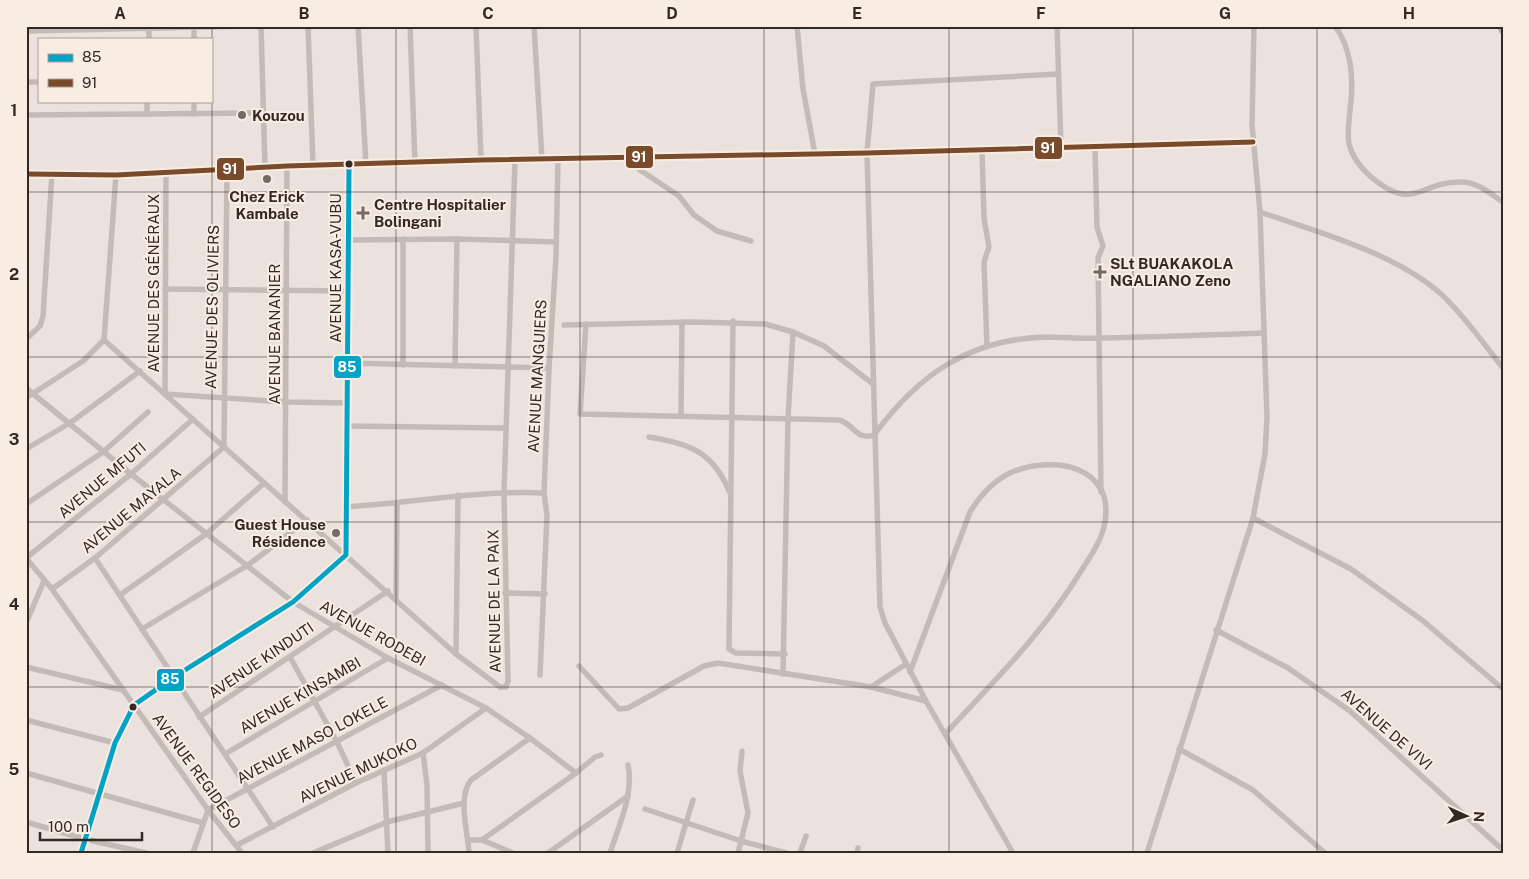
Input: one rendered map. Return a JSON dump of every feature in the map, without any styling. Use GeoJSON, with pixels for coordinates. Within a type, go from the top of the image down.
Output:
{"type":"FeatureCollection","features":[{"type":"Feature","properties":{"kind":"main road"},"geometry":{"type":"LineString","coordinates":[[1502,26],[1503,30]]}},
{"type":"Feature","properties":{"kind":"street"},"geometry":{"type":"LineString","coordinates":[[26,32],[76,28],[149,30],[249,26]]}},
{"type":"Feature","properties":{"kind":"street"},"geometry":{"type":"LineString","coordinates":[[261,26],[265,167]]}},
{"type":"Feature","properties":{"kind":"street"},"geometry":{"type":"LineString","coordinates":[[308,26],[313,165]]}},
{"type":"Feature","properties":{"kind":"street"},"geometry":{"type":"LineString","coordinates":[[358,26],[366,164]]}},
{"type":"Feature","properties":{"kind":"street"},"geometry":{"type":"LineString","coordinates":[[410,26],[415,163]]}},
{"type":"Feature","properties":{"kind":"street"},"geometry":{"type":"LineString","coordinates":[[476,26],[482,160]]}},
{"type":"Feature","properties":{"kind":"street"},"geometry":{"type":"LineString","coordinates":[[534,26],[542,160]]}},
{"type":"Feature","properties":{"kind":"street"},"geometry":{"type":"LineString","coordinates":[[797,26],[803,90],[815,154]]}},
{"type":"Feature","properties":{"kind":"street"},"geometry":{"type":"LineString","coordinates":[[1057,26],[1061,147]]}},
{"type":"Feature","properties":{"kind":"street"},"geometry":{"type":"LineString","coordinates":[[1147,853],[1253,518],[1262,478],[1266,436],[1260,212],[1253,142],[1254,26]]}},
{"type":"Feature","properties":{"kind":"street"},"geometry":{"type":"LineString","coordinates":[[1335,26],[1348,51],[1352,70],[1353,88],[1348,132],[1350,146],[1354,156],[1367,173],[1394,193],[1414,193],[1463,182],[1478,186],[1503,202]]}},
{"type":"Feature","properties":{"kind":"street"},"geometry":{"type":"LineString","coordinates":[[194,28],[194,38]]}},
{"type":"Feature","properties":{"kind":"street"},"geometry":{"type":"LineString","coordinates":[[149,30],[149,38]]}},
{"type":"Feature","properties":{"kind":"street"},"geometry":{"type":"LineString","coordinates":[[1013,853],[910,672],[885,623],[880,607],[867,153],[873,84],[1058,74]]}},
{"type":"Feature","properties":{"kind":"street"},"geometry":{"type":"LineString","coordinates":[[146,114],[147,102]]}},
{"type":"Feature","properties":{"kind":"street"},"geometry":{"type":"LineString","coordinates":[[194,102],[194,114]]}},
{"type":"Feature","properties":{"kind":"street"},"geometry":{"type":"LineString","coordinates":[[26,115],[262,113]]}},
{"type":"Feature","properties":{"kind":"street"},"geometry":{"type":"LineString","coordinates":[[26,174],[116,175],[287,166],[482,160],[867,153],[1253,142]]}},
{"type":"Feature","properties":{"kind":"street"},"geometry":{"type":"LineString","coordinates":[[946,733],[1038,634],[1060,606],[1098,544],[1104,528],[1106,514],[1102,492],[1098,258],[1103,246],[1097,227],[1095,146]]}},
{"type":"Feature","properties":{"kind":"street"},"geometry":{"type":"LineString","coordinates":[[982,149],[984,218],[989,248],[984,262],[987,346]]}},
{"type":"Feature","properties":{"kind":"street"},"geometry":{"type":"LineString","coordinates":[[629,158],[640,170],[679,196],[694,215],[717,231],[751,241]]}},
{"type":"Feature","properties":{"kind":"street","name":"AVENUE MANGUIERS"},"geometry":{"type":"LineString","coordinates":[[540,674],[545,594],[547,515],[544,493],[548,368],[556,242],[558,159]]}},
{"type":"Feature","properties":{"kind":"street","name":"AVENUE DE LA PAIX"},"geometry":{"type":"LineString","coordinates":[[104,340],[263,484],[396,598],[456,654],[500,687],[506,687],[508,681],[505,593],[505,428],[509,368],[515,160]]}},
{"type":"Feature","properties":{"kind":"street","name":"AVENUE KASA-VUBU"},"geometry":{"type":"LineString","coordinates":[[346,555],[349,164]]}},
{"type":"Feature","properties":{"kind":"street","name":"AVENUE BANANIER"},"geometry":{"type":"LineString","coordinates":[[285,502],[287,166]]}},
{"type":"Feature","properties":{"kind":"street","name":"AVENUE DES OLIVIERS"},"geometry":{"type":"LineString","coordinates":[[224,447],[223,398],[227,169]]}},
{"type":"Feature","properties":{"kind":"street","name":"AVENUE DES GÉNÉRAUX"},"geometry":{"type":"LineString","coordinates":[[165,394],[166,172]]}},
{"type":"Feature","properties":{"kind":"street"},"geometry":{"type":"LineString","coordinates":[[26,339],[40,326],[43,316],[52,174]]}},
{"type":"Feature","properties":{"kind":"street"},"geometry":{"type":"LineString","coordinates":[[26,398],[83,361],[104,340],[116,175]]}},
{"type":"Feature","properties":{"kind":"street"},"geometry":{"type":"LineString","coordinates":[[1260,212],[1390,260],[1426,281],[1446,299],[1503,368]]}},
{"type":"Feature","properties":{"kind":"street"},"geometry":{"type":"LineString","coordinates":[[403,239],[403,365]]}},
{"type":"Feature","properties":{"kind":"street"},"geometry":{"type":"LineString","coordinates":[[348,240],[456,239],[556,242]]}},
{"type":"Feature","properties":{"kind":"street"},"geometry":{"type":"LineString","coordinates":[[454,366],[456,239]]}},
{"type":"Feature","properties":{"kind":"street"},"geometry":{"type":"LineString","coordinates":[[165,289],[348,291]]}},
{"type":"Feature","properties":{"kind":"street"},"geometry":{"type":"LineString","coordinates":[[564,325],[733,321],[757,323],[793,332],[824,346],[873,384]]}},
{"type":"Feature","properties":{"kind":"street"},"geometry":{"type":"LineString","coordinates":[[733,321],[729,649],[736,653],[785,654]]}},
{"type":"Feature","properties":{"kind":"street"},"geometry":{"type":"LineString","coordinates":[[681,416],[682,322]]}},
{"type":"Feature","properties":{"kind":"street"},"geometry":{"type":"LineString","coordinates":[[586,324],[580,414],[839,420],[845,422],[857,434],[874,434]]}},
{"type":"Feature","properties":{"kind":"street"},"geometry":{"type":"LineString","coordinates":[[784,674],[788,418],[793,332]]}},
{"type":"Feature","properties":{"kind":"street"},"geometry":{"type":"LineString","coordinates":[[874,434],[895,406],[932,373],[946,364],[987,346],[1030,338],[1100,338],[1263,333]]}},
{"type":"Feature","properties":{"kind":"street"},"geometry":{"type":"LineString","coordinates":[[347,362],[548,368]]}},
{"type":"Feature","properties":{"kind":"street"},"geometry":{"type":"LineString","coordinates":[[26,449],[70,423],[140,371]]}},
{"type":"Feature","properties":{"kind":"street","name":"AVENUE RODEBI"},"geometry":{"type":"LineString","coordinates":[[26,388],[103,452],[293,602],[388,658],[486,708],[576,773]]}},
{"type":"Feature","properties":{"kind":"street"},"geometry":{"type":"LineString","coordinates":[[165,394],[286,402],[346,402]]}},
{"type":"Feature","properties":{"kind":"street"},"geometry":{"type":"LineString","coordinates":[[26,504],[103,452],[148,412]]}},
{"type":"Feature","properties":{"kind":"street","name":"AVENUE MFUTI"},"geometry":{"type":"LineString","coordinates":[[26,558],[131,474],[193,420]]}},
{"type":"Feature","properties":{"kind":"street"},"geometry":{"type":"LineString","coordinates":[[346,426],[505,428]]}},
{"type":"Feature","properties":{"kind":"street"},"geometry":{"type":"LineString","coordinates":[[649,437],[684,444],[705,456],[721,475],[731,498]]}},
{"type":"Feature","properties":{"kind":"street","name":"AVENUE MAYALA"},"geometry":{"type":"LineString","coordinates":[[52,589],[95,558],[224,447]]}},
{"type":"Feature","properties":{"kind":"street"},"geometry":{"type":"LineString","coordinates":[[910,672],[970,512],[978,499],[995,482],[1009,474],[1031,466],[1052,464],[1074,466],[1090,475],[1102,492]]}},
{"type":"Feature","properties":{"kind":"street"},"geometry":{"type":"LineString","coordinates":[[120,595],[206,534],[263,484]]}},
{"type":"Feature","properties":{"kind":"street"},"geometry":{"type":"LineString","coordinates":[[345,507],[397,504],[458,495],[504,492],[544,493]]}},
{"type":"Feature","properties":{"kind":"street"},"geometry":{"type":"LineString","coordinates":[[456,654],[458,495]]}},
{"type":"Feature","properties":{"kind":"street"},"geometry":{"type":"LineString","coordinates":[[396,598],[397,504]]}},
{"type":"Feature","properties":{"kind":"street"},"geometry":{"type":"LineString","coordinates":[[1253,518],[1351,569],[1422,620],[1503,690]]}},
{"type":"Feature","properties":{"kind":"street"},"geometry":{"type":"LineString","coordinates":[[142,629],[248,565],[307,520]]}},
{"type":"Feature","properties":{"kind":"street"},"geometry":{"type":"LineString","coordinates":[[81,853],[115,744],[134,705],[174,677],[293,602],[346,555]]}},
{"type":"Feature","properties":{"kind":"street","name":"AVENUE REGIDESO"},"geometry":{"type":"LineString","coordinates":[[26,558],[52,589],[208,810],[242,853]]}},
{"type":"Feature","properties":{"kind":"street"},"geometry":{"type":"LineString","coordinates":[[95,558],[273,827]]}},
{"type":"Feature","properties":{"kind":"street"},"geometry":{"type":"LineString","coordinates":[[27,620],[44,580]]}},
{"type":"Feature","properties":{"kind":"street","name":"AVENUE KINDUTI"},"geometry":{"type":"LineString","coordinates":[[199,717],[388,591]]}},
{"type":"Feature","properties":{"kind":"street"},"geometry":{"type":"LineString","coordinates":[[505,593],[545,594]]}},
{"type":"Feature","properties":{"kind":"street","name":"AVENUE DE VIVI"},"geometry":{"type":"LineString","coordinates":[[1216,630],[1288,668],[1350,711],[1503,850]]}},
{"type":"Feature","properties":{"kind":"street"},"geometry":{"type":"LineString","coordinates":[[290,657],[337,742],[356,783]]}},
{"type":"Feature","properties":{"kind":"street","name":"AVENUE KINSAMBI"},"geometry":{"type":"LineString","coordinates":[[224,754],[388,658]]}},
{"type":"Feature","properties":{"kind":"street"},"geometry":{"type":"LineString","coordinates":[[579,666],[616,707],[624,709],[711,664],[871,686],[926,701]]}},
{"type":"Feature","properties":{"kind":"street"},"geometry":{"type":"LineString","coordinates":[[871,686],[906,664]]}},
{"type":"Feature","properties":{"kind":"street"},"geometry":{"type":"LineString","coordinates":[[26,667],[123,690]]}},
{"type":"Feature","properties":{"kind":"street","name":"AVENUE MASO LOKELE"},"geometry":{"type":"LineString","coordinates":[[208,810],[442,685]]}},
{"type":"Feature","properties":{"kind":"street","name":"AVENUE MUKOKO"},"geometry":{"type":"LineString","coordinates":[[237,846],[356,783],[423,753],[486,708]]}},
{"type":"Feature","properties":{"kind":"street"},"geometry":{"type":"LineString","coordinates":[[26,720],[115,744]]}},
{"type":"Feature","properties":{"kind":"street"},"geometry":{"type":"LineString","coordinates":[[469,853],[464,803],[466,786],[470,780],[530,738]]}},
{"type":"Feature","properties":{"kind":"street"},"geometry":{"type":"LineString","coordinates":[[1180,749],[1253,790],[1324,853]]}},
{"type":"Feature","properties":{"kind":"street"},"geometry":{"type":"LineString","coordinates":[[738,853],[748,813],[740,771],[742,751]]}},
{"type":"Feature","properties":{"kind":"street"},"geometry":{"type":"LineString","coordinates":[[423,753],[428,812],[428,853]]}},
{"type":"Feature","properties":{"kind":"street"},"geometry":{"type":"LineString","coordinates":[[482,840],[576,773],[595,757],[601,755]]}},
{"type":"Feature","properties":{"kind":"street"},"geometry":{"type":"LineString","coordinates":[[610,853],[628,796],[630,776],[628,765]]}},
{"type":"Feature","properties":{"kind":"street"},"geometry":{"type":"LineString","coordinates":[[384,770],[388,853]]}},
{"type":"Feature","properties":{"kind":"street"},"geometry":{"type":"LineString","coordinates":[[26,773],[100,792],[203,823]]}},
{"type":"Feature","properties":{"kind":"street"},"geometry":{"type":"LineString","coordinates":[[548,853],[628,796]]}},
{"type":"Feature","properties":{"kind":"street"},"geometry":{"type":"LineString","coordinates":[[677,853],[693,800]]}},
{"type":"Feature","properties":{"kind":"street"},"geometry":{"type":"LineString","coordinates":[[313,853],[387,822],[464,803]]}},
{"type":"Feature","properties":{"kind":"street"},"geometry":{"type":"LineString","coordinates":[[644,809],[741,841],[786,853]]}},
{"type":"Feature","properties":{"kind":"street"},"geometry":{"type":"LineString","coordinates":[[193,853],[208,810]]}},
{"type":"Feature","properties":{"kind":"street"},"geometry":{"type":"LineString","coordinates":[[26,822],[85,839],[146,853]]}},
{"type":"Feature","properties":{"kind":"street"},"geometry":{"type":"LineString","coordinates":[[800,853],[806,836]]}},
{"type":"Feature","properties":{"kind":"street"},"geometry":{"type":"LineString","coordinates":[[468,840],[482,840],[511,852]]}},
{"type":"Feature","properties":{"kind":"transit line","name":"91"},"geometry":{"type":"LineString","coordinates":[[26,174],[116,175],[287,166],[481,160],[867,153],[1253,142]]}},
{"type":"Feature","properties":{"kind":"transit line","name":"85"},"geometry":{"type":"LineString","coordinates":[[81,853],[115,743],[134,705],[174,677],[293,602],[346,555],[349,165]]}},
{"type":"Feature","properties":{"kind":"place","name":"Kouzou"},"geometry":{"type":"Point","coordinates":[242,115]}},
{"type":"Feature","properties":{"kind":"place","name":"Chez Erick Kambale"},"geometry":{"type":"Point","coordinates":[267,179]}},
{"type":"Feature","properties":{"kind":"place","name":"Centre Hospitalier Bolingani"},"geometry":{"type":"Point","coordinates":[363,213]}},
{"type":"Feature","properties":{"kind":"place","name":"SLt BUAKAKOLA NGALIANO Zeno"},"geometry":{"type":"Point","coordinates":[1100,272]}},
{"type":"Feature","properties":{"kind":"place","name":"Guest House Résidence"},"geometry":{"type":"Point","coordinates":[336,533]}}]}
